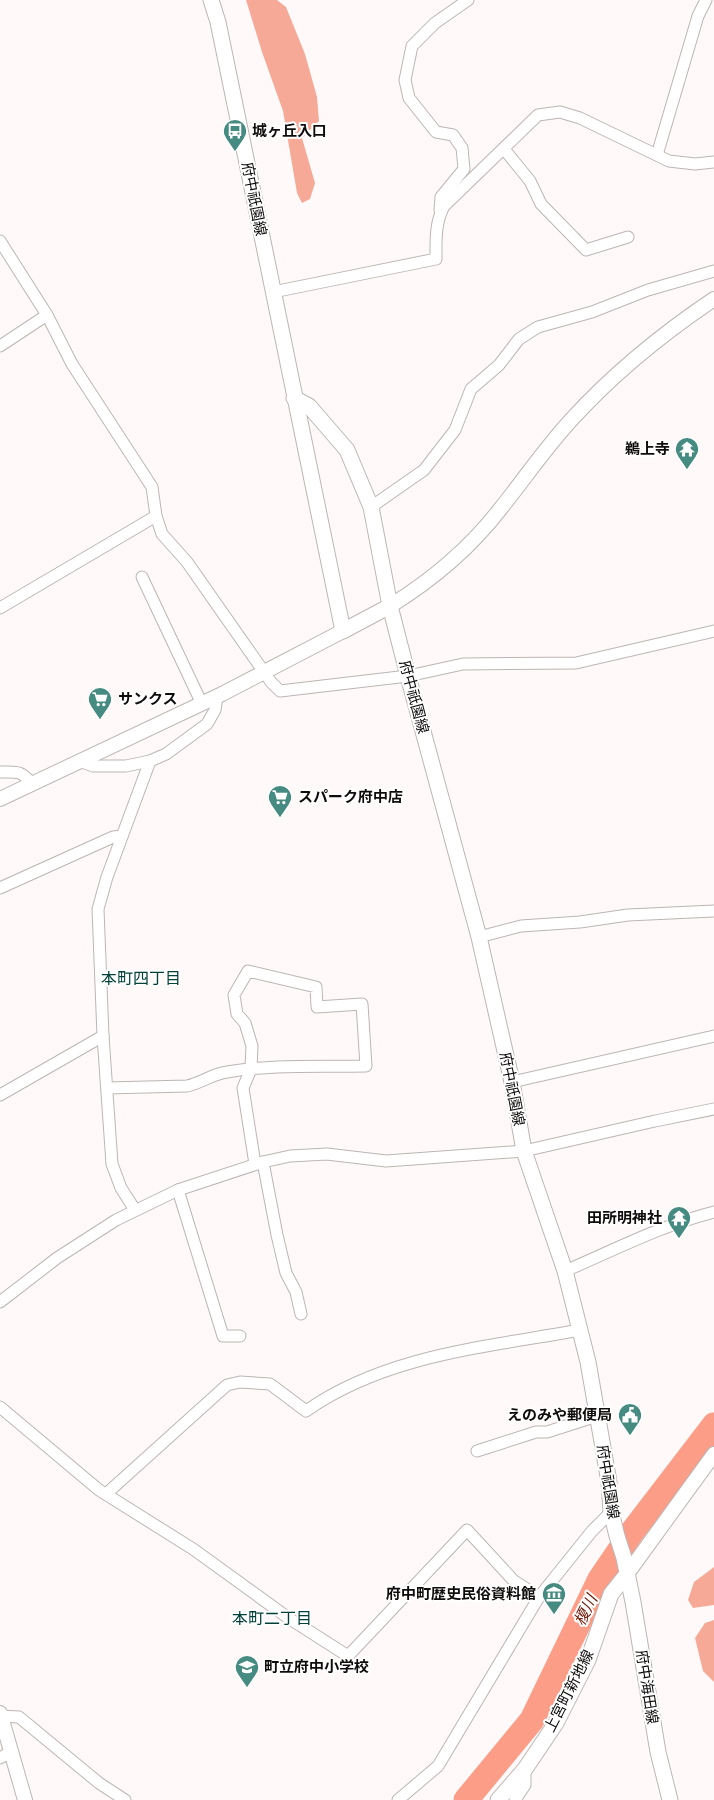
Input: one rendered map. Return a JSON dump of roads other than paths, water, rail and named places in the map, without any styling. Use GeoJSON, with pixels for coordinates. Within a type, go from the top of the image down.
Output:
{"type":"FeatureCollection","features":[{"type":"Feature","properties":{"kind":"main road","name":"府中祇園線"},"geometry":{"type":"LineString","coordinates":[[211,0],[218,22],[343,631]]}},
{"type":"Feature","properties":{"kind":"main road","name":"府中祇園線"},"geometry":{"type":"LineString","coordinates":[[294,398],[309,406],[347,450],[371,507],[390,606],[479,937],[512,1082],[524,1151],[565,1271],[580,1330],[609,1482],[611,1512],[627,1574]]}},
{"type":"Feature","properties":{"kind":"main road"},"geometry":{"type":"LineString","coordinates":[[343,631],[390,606]]}},
{"type":"Feature","properties":{"kind":"main road","name":"上宮町新地線"},"geometry":{"type":"LineString","coordinates":[[498,1800],[525,1769],[556,1723],[588,1660],[611,1594],[627,1574]]}},
{"type":"Feature","properties":{"kind":"main road","name":"府中海田線"},"geometry":{"type":"LineString","coordinates":[[627,1574],[658,1752],[670,1800]]}},
{"type":"Feature","properties":{"kind":"street"},"geometry":{"type":"LineString","coordinates":[[273,292],[436,259],[436,227],[441,197],[464,169],[462,148],[452,135],[436,132],[408,98],[405,80],[412,46],[435,23],[468,0]]}},
{"type":"Feature","properties":{"kind":"street"},"geometry":{"type":"LineString","coordinates":[[657,155],[698,16],[706,0]]}},
{"type":"Feature","properties":{"kind":"street"},"geometry":{"type":"LineString","coordinates":[[439,214],[444,206],[538,115],[560,112],[580,118],[669,161],[695,164],[714,162]]}},
{"type":"Feature","properties":{"kind":"street"},"geometry":{"type":"LineString","coordinates":[[504,148],[530,181],[541,204],[586,250],[628,237]]}},
{"type":"Feature","properties":{"kind":"street"},"geometry":{"type":"LineString","coordinates":[[0,241],[47,315],[72,364],[152,487],[156,516],[162,534],[187,562],[264,672],[280,691],[408,676],[463,664],[576,663],[714,630]]}},
{"type":"Feature","properties":{"kind":"street"},"geometry":{"type":"LineString","coordinates":[[371,507],[424,470],[455,430],[471,389],[499,365],[519,339],[538,327],[592,312],[648,290],[714,271]]}},
{"type":"Feature","properties":{"kind":"street"},"geometry":{"type":"LineString","coordinates":[[390,606],[438,572],[472,542],[502,508],[547,447],[598,391],[655,341],[714,299]]}},
{"type":"Feature","properties":{"kind":"street"},"geometry":{"type":"LineString","coordinates":[[0,346],[47,315]]}},
{"type":"Feature","properties":{"kind":"street"},"geometry":{"type":"LineString","coordinates":[[0,608],[156,516]]}},
{"type":"Feature","properties":{"kind":"street"},"geometry":{"type":"LineString","coordinates":[[142,577],[202,704]]}},
{"type":"Feature","properties":{"kind":"street"},"geometry":{"type":"LineString","coordinates":[[0,798],[217,697],[343,631]]}},
{"type":"Feature","properties":{"kind":"street"},"geometry":{"type":"LineString","coordinates":[[79,761],[93,766],[126,766],[150,762],[166,754],[206,724],[214,710],[217,697]]}},
{"type":"Feature","properties":{"kind":"street"},"geometry":{"type":"LineString","coordinates":[[135,1210],[121,1188],[112,1164],[103,1036],[98,909],[107,878],[150,762]]}},
{"type":"Feature","properties":{"kind":"street"},"geometry":{"type":"LineString","coordinates":[[0,772],[24,774],[31,783]]}},
{"type":"Feature","properties":{"kind":"street"},"geometry":{"type":"LineString","coordinates":[[0,888],[113,837],[122,836]]}},
{"type":"Feature","properties":{"kind":"street"},"geometry":{"type":"LineString","coordinates":[[479,937],[521,926],[580,922],[628,915],[714,911]]}},
{"type":"Feature","properties":{"kind":"street"},"geometry":{"type":"LineString","coordinates":[[107,1088],[187,1086],[198,1084],[224,1072],[251,1069],[366,1066],[362,1004],[317,1007],[316,987],[248,972],[234,996],[237,1014],[245,1023],[252,1046],[251,1069],[243,1088],[276,1236],[286,1273],[296,1292],[301,1314]]}},
{"type":"Feature","properties":{"kind":"street"},"geometry":{"type":"LineString","coordinates":[[0,1095],[103,1036]]}},
{"type":"Feature","properties":{"kind":"street"},"geometry":{"type":"LineString","coordinates":[[512,1082],[714,1036]]}},
{"type":"Feature","properties":{"kind":"street"},"geometry":{"type":"LineString","coordinates":[[0,1302],[57,1258],[116,1220],[178,1190],[259,1163],[290,1156],[327,1154],[386,1161],[524,1151],[714,1109]]}},
{"type":"Feature","properties":{"kind":"street"},"geometry":{"type":"LineString","coordinates":[[178,1190],[223,1336],[240,1336]]}},
{"type":"Feature","properties":{"kind":"street"},"geometry":{"type":"LineString","coordinates":[[565,1271],[663,1229],[694,1217],[714,1212]]}},
{"type":"Feature","properties":{"kind":"street"},"geometry":{"type":"LineString","coordinates":[[106,1494],[227,1385],[240,1382],[270,1384],[306,1411],[323,1399],[363,1379],[429,1357],[580,1330]]}},
{"type":"Feature","properties":{"kind":"street"},"geometry":{"type":"LineString","coordinates":[[0,1407],[106,1494],[194,1549],[287,1617],[348,1656],[467,1530],[514,1581],[539,1596]]}},
{"type":"Feature","properties":{"kind":"street"},"geometry":{"type":"LineString","coordinates":[[477,1452],[536,1432],[547,1432],[597,1416]]}},
{"type":"Feature","properties":{"kind":"street"},"geometry":{"type":"LineString","coordinates":[[627,1574],[711,1463]]}},
{"type":"Feature","properties":{"kind":"street"},"geometry":{"type":"LineString","coordinates":[[398,1800],[438,1766],[539,1596],[592,1531],[611,1512]]}},
{"type":"Feature","properties":{"kind":"street"},"geometry":{"type":"LineString","coordinates":[[25,1800],[6,1755],[0,1715],[19,1717],[99,1783],[125,1800]]}},
{"type":"Feature","properties":{"kind":"street"},"geometry":{"type":"LineString","coordinates":[[515,1800],[525,1785],[525,1769]]}},
{"type":"Feature","properties":{"kind":"waterway","name":"榎川"},"geometry":{"type":"LineString","coordinates":[[466,1800],[532,1720],[600,1579],[632,1532],[714,1425]]}},
{"type":"Feature","properties":{"kind":"place","name":"城ヶ丘入口"},"geometry":{"type":"Point","coordinates":[235,152]}},
{"type":"Feature","properties":{"kind":"place","name":"鵜上寺"},"geometry":{"type":"Point","coordinates":[687,470]}},
{"type":"Feature","properties":{"kind":"place","name":"サンクス"},"geometry":{"type":"Point","coordinates":[100,720]}},
{"type":"Feature","properties":{"kind":"place","name":"スパーク府中店"},"geometry":{"type":"Point","coordinates":[280,818]}},
{"type":"Feature","properties":{"kind":"place","name":"田所明神社"},"geometry":{"type":"Point","coordinates":[679,1239]}},
{"type":"Feature","properties":{"kind":"place","name":"えのみや郵便局"},"geometry":{"type":"Point","coordinates":[630,1436]}},
{"type":"Feature","properties":{"kind":"place","name":"府中町歴史民俗資料館"},"geometry":{"type":"Point","coordinates":[554,1615]}},
{"type":"Feature","properties":{"kind":"place","name":"町立府中小学校"},"geometry":{"type":"Point","coordinates":[247,1688]}},
{"type":"Feature","properties":{"kind":"district","name":"本町四丁目"},"geometry":{"type":"Point","coordinates":[141,978]}},
{"type":"Feature","properties":{"kind":"district","name":"本町二丁目"},"geometry":{"type":"Point","coordinates":[272,1618]}}]}
